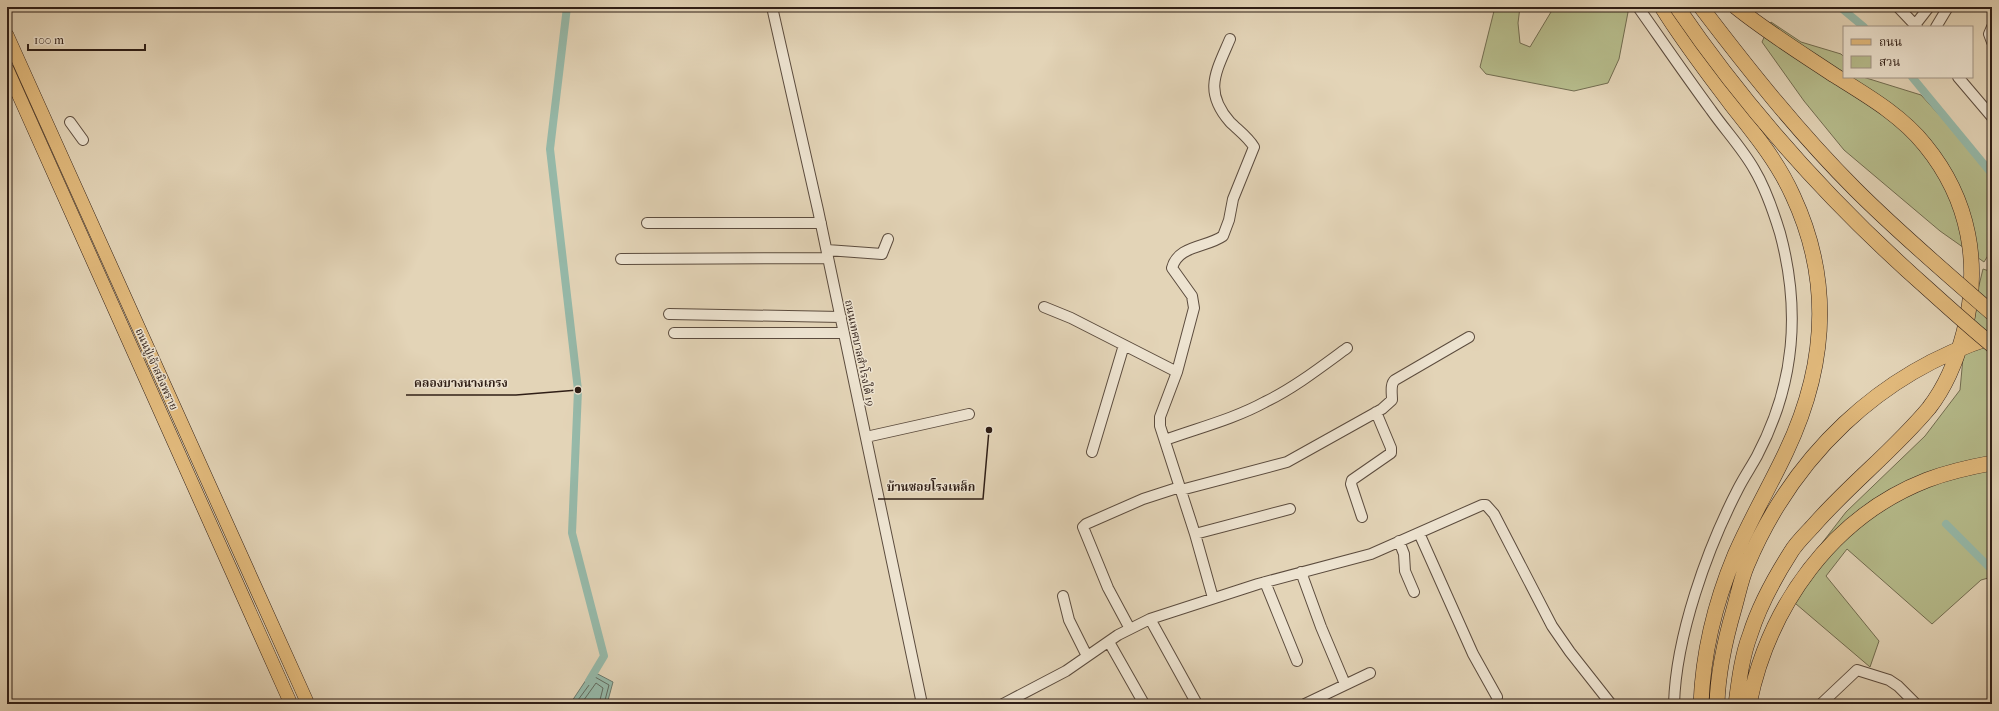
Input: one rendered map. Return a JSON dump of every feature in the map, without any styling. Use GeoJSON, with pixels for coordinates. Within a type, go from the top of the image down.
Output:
{"type":"FeatureCollection","features":[{"type":"Feature","properties":{"kind":"highway"},"geometry":{"type":"LineString","coordinates":[[1662,7],[1698,60],[1758,138],[1790,189],[1809,238],[1818,281],[1820,303],[1819,351],[1814,377],[1804,408],[1786,451],[1744,535],[1723,586],[1707,647],[1701,704]]}},
{"type":"Feature","properties":{"kind":"highway"},"geometry":{"type":"LineString","coordinates":[[1677,7],[1745,97],[1790,151],[1839,204],[1900,265],[1992,345]]}},
{"type":"Feature","properties":{"kind":"highway"},"geometry":{"type":"LineString","coordinates":[[1701,7],[1775,101],[1812,144],[1861,195],[1992,313]]}},
{"type":"Feature","properties":{"kind":"highway"},"geometry":{"type":"LineString","coordinates":[[1736,7],[1783,42],[1883,106],[1925,144],[1947,180],[1959,204],[1968,234],[1973,269],[1969,313],[1960,346],[1943,387],[1916,423],[1832,504],[1792,550],[1749,635],[1736,704]]}},
{"type":"Feature","properties":{"kind":"highway"},"geometry":{"type":"LineString","coordinates":[[1717,704],[1724,643],[1747,566],[1773,515],[1802,472],[1846,421],[1881,392],[1901,379],[1944,356],[1992,337]]}},
{"type":"Feature","properties":{"kind":"highway"},"geometry":{"type":"LineString","coordinates":[[1749,704],[1761,656],[1780,613],[1807,571],[1825,551],[1865,516],[1905,490],[1949,472],[1992,463]]}},
{"type":"Feature","properties":{"kind":"main road","name":"ถนนปู่เจ้าสมิงพราย"},"geometry":{"type":"LineString","coordinates":[[7,35],[308,704]]}},
{"type":"Feature","properties":{"kind":"main road","name":"ถนนปู่เจ้าสมิงพราย"},"geometry":{"type":"LineString","coordinates":[[7,69],[292,704]]}},
{"type":"Feature","properties":{"kind":"main road"},"geometry":{"type":"LineString","coordinates":[[50,164],[64,159]]}},
{"type":"Feature","properties":{"kind":"street","name":"ถนนเทศบาลสำโรงใต้ 19"},"geometry":{"type":"LineString","coordinates":[[772,7],[828,254],[922,704]]}},
{"type":"Feature","properties":{"kind":"street"},"geometry":{"type":"LineString","coordinates":[[1638,7],[1757,175],[1771,203],[1787,258],[1793,308],[1789,367],[1779,408],[1757,456],[1738,490],[1703,570],[1681,645],[1674,704]]}},
{"type":"Feature","properties":{"kind":"street"},"geometry":{"type":"LineString","coordinates":[[1898,7],[1916,26],[1929,7]]}},
{"type":"Feature","properties":{"kind":"street"},"geometry":{"type":"LineString","coordinates":[[1937,26],[1948,7]]}},
{"type":"Feature","properties":{"kind":"street"},"geometry":{"type":"LineString","coordinates":[[1992,27],[1989,34],[1992,42]]}},
{"type":"Feature","properties":{"kind":"street"},"geometry":{"type":"LineString","coordinates":[[1213,598],[1195,534],[1160,422],[1194,308],[1192,296],[1172,268],[1174,262],[1176,257],[1184,252],[1223,236],[1229,220],[1233,199],[1254,147],[1230,121],[1215,96],[1213,85],[1230,39]]}},
{"type":"Feature","properties":{"kind":"street"},"geometry":{"type":"LineString","coordinates":[[1959,78],[1992,118]]}},
{"type":"Feature","properties":{"kind":"street"},"geometry":{"type":"LineString","coordinates":[[70,122],[83,140]]}},
{"type":"Feature","properties":{"kind":"street"},"geometry":{"type":"LineString","coordinates":[[646,223],[821,223]]}},
{"type":"Feature","properties":{"kind":"street"},"geometry":{"type":"LineString","coordinates":[[621,259],[882,254],[888,239]]}},
{"type":"Feature","properties":{"kind":"street"},"geometry":{"type":"LineString","coordinates":[[1044,307],[1071,318],[1176,372]]}},
{"type":"Feature","properties":{"kind":"street"},"geometry":{"type":"LineString","coordinates":[[669,314],[841,317]]}},
{"type":"Feature","properties":{"kind":"street"},"geometry":{"type":"LineString","coordinates":[[674,333],[844,333]]}},
{"type":"Feature","properties":{"kind":"street"},"geometry":{"type":"LineString","coordinates":[[1130,629],[1108,588],[1083,527],[1086,524],[1143,499],[1180,488],[1287,462],[1376,412],[1392,400],[1392,388],[1395,380],[1469,337]]}},
{"type":"Feature","properties":{"kind":"street"},"geometry":{"type":"LineString","coordinates":[[1092,452],[1124,345]]}},
{"type":"Feature","properties":{"kind":"street"},"geometry":{"type":"LineString","coordinates":[[1165,440],[1246,412],[1264,403],[1315,372],[1347,348]]}},
{"type":"Feature","properties":{"kind":"street"},"geometry":{"type":"LineString","coordinates":[[1362,517],[1351,484],[1352,480],[1390,453],[1391,448],[1376,412]]}},
{"type":"Feature","properties":{"kind":"street"},"geometry":{"type":"LineString","coordinates":[[866,436],[969,414]]}},
{"type":"Feature","properties":{"kind":"street"},"geometry":{"type":"LineString","coordinates":[[1003,704],[1054,678],[1108,642],[1150,619],[1265,582],[1371,554],[1482,505],[1486,505],[1494,514],[1552,626],[1570,652],[1611,704]]}},
{"type":"Feature","properties":{"kind":"street"},"geometry":{"type":"LineString","coordinates":[[1195,534],[1290,509]]}},
{"type":"Feature","properties":{"kind":"street"},"geometry":{"type":"LineString","coordinates":[[1419,533],[1473,654],[1497,697]]}},
{"type":"Feature","properties":{"kind":"street"},"geometry":{"type":"LineString","coordinates":[[1399,541],[1404,554],[1405,571],[1414,592]]}},
{"type":"Feature","properties":{"kind":"street"},"geometry":{"type":"LineString","coordinates":[[1301,572],[1321,627],[1345,684]]}},
{"type":"Feature","properties":{"kind":"street"},"geometry":{"type":"LineString","coordinates":[[1265,582],[1297,661]]}},
{"type":"Feature","properties":{"kind":"street"},"geometry":{"type":"LineString","coordinates":[[1063,596],[1070,620],[1087,656]]}},
{"type":"Feature","properties":{"kind":"street"},"geometry":{"type":"LineString","coordinates":[[1150,619],[1197,704]]}},
{"type":"Feature","properties":{"kind":"street"},"geometry":{"type":"LineString","coordinates":[[1108,642],[1143,702]]}},
{"type":"Feature","properties":{"kind":"street"},"geometry":{"type":"LineString","coordinates":[[1821,704],[1857,670],[1889,680],[1898,686],[1916,704]]}},
{"type":"Feature","properties":{"kind":"street"},"geometry":{"type":"LineString","coordinates":[[1304,704],[1370,673]]}},
{"type":"Feature","properties":{"kind":"green space"},"geometry":{"type":"Polygon","coordinates":[[[1495,7],[1520,7],[1518,23],[1520,43],[1530,47],[1554,7],[1629,7],[1619,59],[1608,83],[1574,91],[1486,74],[1480,67],[1495,7]]]}},
{"type":"Feature","properties":{"kind":"green space"},"geometry":{"type":"Polygon","coordinates":[[[1771,22],[1801,42],[1841,54],[1843,56],[1843,78],[1866,78],[1921,95],[1982,162],[1992,178],[1992,249],[1984,262],[1940,231],[1844,150],[1804,101],[1762,42],[1771,22]]]}},
{"type":"Feature","properties":{"kind":"green space"},"geometry":{"type":"Polygon","coordinates":[[[1983,269],[1992,272],[1992,577],[1981,580],[1932,624],[1847,549],[1826,576],[1879,641],[1870,667],[1789,598],[1822,543],[1846,512],[1925,436],[1960,390],[1964,347],[1983,269]]]}},
{"type":"Feature","properties":{"kind":"water"},"geometry":{"type":"Polygon","coordinates":[[[592,671],[613,682],[607,704],[570,704],[592,671]]]}},
{"type":"Feature","properties":{"kind":"waterway"},"geometry":{"type":"LineString","coordinates":[[567,7],[550,149],[578,390],[572,533],[604,656],[589,681]]}},
{"type":"Feature","properties":{"kind":"waterway"},"geometry":{"type":"LineString","coordinates":[[1840,7],[1863,26]]}},
{"type":"Feature","properties":{"kind":"waterway"},"geometry":{"type":"LineString","coordinates":[[1913,78],[1992,174]]}},
{"type":"Feature","properties":{"kind":"waterway"},"geometry":{"type":"LineString","coordinates":[[1946,524],[1992,570]]}},
{"type":"Feature","properties":{"kind":"place","name":"คลองบางนางเกรง"},"geometry":{"type":"Point","coordinates":[578,390]}},
{"type":"Feature","properties":{"kind":"place","name":"บ้านซอยโรงเหล็ก"},"geometry":{"type":"Point","coordinates":[989,430]}}]}
